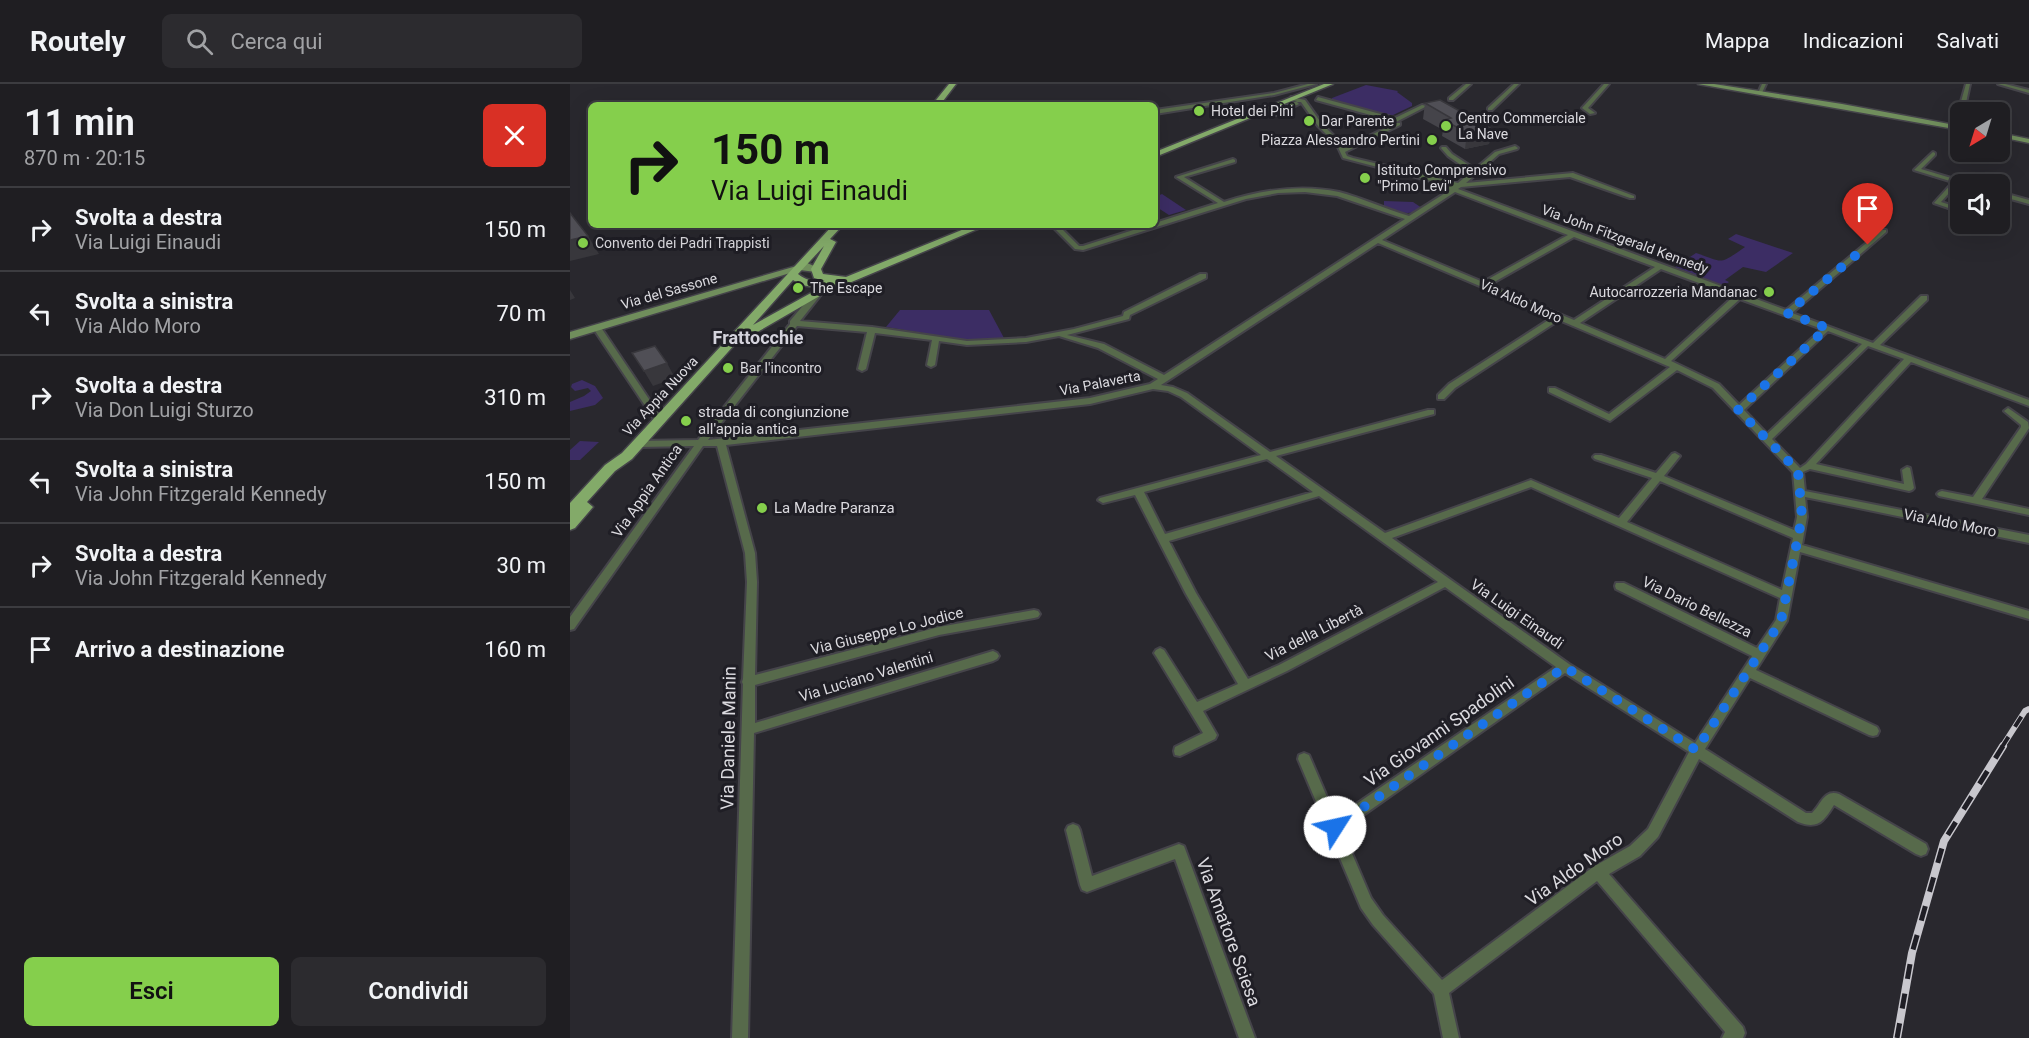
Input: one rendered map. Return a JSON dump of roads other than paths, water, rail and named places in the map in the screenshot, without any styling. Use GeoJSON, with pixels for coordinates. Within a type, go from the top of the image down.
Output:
{"type":"FeatureCollection","features":[{"type":"Feature","properties":{"kind":"main road"},"geometry":{"type":"LineString","coordinates":[[938,102],[953,84]]}},
{"type":"Feature","properties":{"kind":"main road"},"geometry":{"type":"LineString","coordinates":[[946,102],[961,84]]}},
{"type":"Feature","properties":{"kind":"main road"},"geometry":{"type":"LineString","coordinates":[[1158,154],[1330,84]]}},
{"type":"Feature","properties":{"kind":"main road"},"geometry":{"type":"LineString","coordinates":[[1701,84],[1950,126]]}},
{"type":"Feature","properties":{"kind":"main road"},"geometry":{"type":"LineString","coordinates":[[2010,137],[2029,141]]}},
{"type":"Feature","properties":{"kind":"main road","name":"Via Appia Nuova"},"geometry":{"type":"LineString","coordinates":[[570,512],[610,468],[627,456],[835,228]]}},
{"type":"Feature","properties":{"kind":"main road"},"geometry":{"type":"LineString","coordinates":[[836,228],[816,269],[818,276],[832,280],[871,270]]}},
{"type":"Feature","properties":{"kind":"main road"},"geometry":{"type":"LineString","coordinates":[[753,319],[975,228]]}},
{"type":"Feature","properties":{"kind":"main road","name":"Via del Sassone"},"geometry":{"type":"LineString","coordinates":[[570,336],[807,266],[816,269]]}},
{"type":"Feature","properties":{"kind":"main road"},"geometry":{"type":"LineString","coordinates":[[796,271],[797,280],[811,285],[841,282]]}},
{"type":"Feature","properties":{"kind":"main road"},"geometry":{"type":"LineString","coordinates":[[711,365],[761,324],[819,292]]}},
{"type":"Feature","properties":{"kind":"main road","name":"Via Appia Nuova"},"geometry":{"type":"LineString","coordinates":[[570,525],[621,469],[627,456]]}},
{"type":"Feature","properties":{"kind":"street"},"geometry":{"type":"LineString","coordinates":[[1158,112],[1292,90],[1314,84]]}},
{"type":"Feature","properties":{"kind":"street"},"geometry":{"type":"LineString","coordinates":[[1451,99],[1469,84]]}},
{"type":"Feature","properties":{"kind":"street"},"geometry":{"type":"LineString","coordinates":[[1491,109],[1517,84]]}},
{"type":"Feature","properties":{"kind":"street"},"geometry":{"type":"LineString","coordinates":[[1592,113],[1585,108],[1607,84]]}},
{"type":"Feature","properties":{"kind":"street"},"geometry":{"type":"LineString","coordinates":[[1760,93],[1764,84]]}},
{"type":"Feature","properties":{"kind":"street"},"geometry":{"type":"LineString","coordinates":[[1964,102],[1968,84]]}},
{"type":"Feature","properties":{"kind":"street"},"geometry":{"type":"LineString","coordinates":[[2000,84],[2029,92]]}},
{"type":"Feature","properties":{"kind":"street"},"geometry":{"type":"LineString","coordinates":[[1292,90],[1342,151],[1425,106]]}},
{"type":"Feature","properties":{"kind":"street"},"geometry":{"type":"LineString","coordinates":[[1299,98],[1317,98],[1397,122]]}},
{"type":"Feature","properties":{"kind":"street"},"geometry":{"type":"LineString","coordinates":[[1444,148],[1450,155],[1474,171]]}},
{"type":"Feature","properties":{"kind":"street","name":"Via Palaverta"},"geometry":{"type":"LineString","coordinates":[[638,444],[721,443],[1090,401],[1153,386],[1410,219],[1457,187],[1500,152],[1515,148]]}},
{"type":"Feature","properties":{"kind":"street","name":"Via John Fitzgerald Kennedy"},"geometry":{"type":"LineString","coordinates":[[1342,151],[1348,158],[1419,174],[1457,187],[1572,235],[2029,403]]}},
{"type":"Feature","properties":{"kind":"street"},"geometry":{"type":"LineString","coordinates":[[1933,154],[1917,170],[1950,179]]}},
{"type":"Feature","properties":{"kind":"street"},"geometry":{"type":"LineString","coordinates":[[1224,204],[1179,177],[1233,161]]}},
{"type":"Feature","properties":{"kind":"street","name":"Via Palaverta"},"geometry":{"type":"LineString","coordinates":[[1457,187],[1572,175],[1632,197]]}},
{"type":"Feature","properties":{"kind":"street"},"geometry":{"type":"LineString","coordinates":[[1950,189],[1937,203],[1950,207]]}},
{"type":"Feature","properties":{"kind":"street"},"geometry":{"type":"LineString","coordinates":[[1158,225],[1224,204],[1278,191],[1323,191],[1349,196],[1410,219]]}},
{"type":"Feature","properties":{"kind":"street"},"geometry":{"type":"LineString","coordinates":[[2010,197],[2029,202]]}},
{"type":"Feature","properties":{"kind":"street"},"geometry":{"type":"LineString","coordinates":[[1057,228],[1077,248],[1083,249],[1149,228]]}},
{"type":"Feature","properties":{"kind":"street"},"geometry":{"type":"LineString","coordinates":[[1787,313],[1884,231]]}},
{"type":"Feature","properties":{"kind":"street"},"geometry":{"type":"LineString","coordinates":[[1484,285],[1572,235]]}},
{"type":"Feature","properties":{"kind":"street","name":"Via Aldo Moro"},"geometry":{"type":"LineString","coordinates":[[1377,240],[1666,362],[1716,387],[1798,471],[1800,493],[1802,517],[1781,621],[1696,750],[1649,838],[1635,851],[1598,873],[1441,990]]}},
{"type":"Feature","properties":{"kind":"street"},"geometry":{"type":"LineString","coordinates":[[1574,324],[1659,267]]}},
{"type":"Feature","properties":{"kind":"street"},"geometry":{"type":"LineString","coordinates":[[793,323],[872,329],[968,343],[1026,340],[1075,331],[1126,317],[1127,314],[1203,276]]}},
{"type":"Feature","properties":{"kind":"street","name":"Via Appia Antica"},"geometry":{"type":"LineString","coordinates":[[570,626],[700,444],[819,292]]}},
{"type":"Feature","properties":{"kind":"street"},"geometry":{"type":"LineString","coordinates":[[1666,362],[1738,296]]}},
{"type":"Feature","properties":{"kind":"street"},"geometry":{"type":"LineString","coordinates":[[1767,439],[1924,298]]}},
{"type":"Feature","properties":{"kind":"street"},"geometry":{"type":"LineString","coordinates":[[1441,397],[1452,386],[1558,317]]}},
{"type":"Feature","properties":{"kind":"street"},"geometry":{"type":"LineString","coordinates":[[597,328],[659,420]]}},
{"type":"Feature","properties":{"kind":"street"},"geometry":{"type":"LineString","coordinates":[[1738,410],[1827,328]]}},
{"type":"Feature","properties":{"kind":"street"},"geometry":{"type":"LineString","coordinates":[[862,369],[872,329]]}},
{"type":"Feature","properties":{"kind":"street"},"geometry":{"type":"LineString","coordinates":[[1075,331],[1164,379]]}},
{"type":"Feature","properties":{"kind":"street"},"geometry":{"type":"LineString","coordinates":[[1054,335],[1101,346]]}},
{"type":"Feature","properties":{"kind":"street"},"geometry":{"type":"LineString","coordinates":[[931,364],[936,338]]}},
{"type":"Feature","properties":{"kind":"street"},"geometry":{"type":"LineString","coordinates":[[1798,471],[1809,466],[1909,359]]}},
{"type":"Feature","properties":{"kind":"street"},"geometry":{"type":"LineString","coordinates":[[1552,390],[1610,418],[1676,367]]}},
{"type":"Feature","properties":{"kind":"street","name":"Via Luigi Einaudi"},"geometry":{"type":"LineString","coordinates":[[1153,386],[1170,389],[1184,395],[1565,667],[1696,750]]}},
{"type":"Feature","properties":{"kind":"street"},"geometry":{"type":"LineString","coordinates":[[2010,396],[2004,407],[2008,411],[2029,419]]}},
{"type":"Feature","properties":{"kind":"street","name":"Via Aldo Moro"},"geometry":{"type":"LineString","coordinates":[[1976,501],[2025,427],[2025,424],[2008,411]]}},
{"type":"Feature","properties":{"kind":"street"},"geometry":{"type":"LineString","coordinates":[[1103,500],[1431,412]]}},
{"type":"Feature","properties":{"kind":"street","name":"Via Daniele Manin"},"geometry":{"type":"LineString","coordinates":[[721,443],[750,554],[752,582],[740,1038]]}},
{"type":"Feature","properties":{"kind":"street"},"geometry":{"type":"LineString","coordinates":[[1621,523],[1675,456]]}},
{"type":"Feature","properties":{"kind":"street"},"geometry":{"type":"LineString","coordinates":[[1598,457],[1658,477],[1797,541],[2029,615]]}},
{"type":"Feature","properties":{"kind":"street","name":"Via Aldo Moro"},"geometry":{"type":"LineString","coordinates":[[1809,466],[1909,488],[1907,470]]}},
{"type":"Feature","properties":{"kind":"street"},"geometry":{"type":"LineString","coordinates":[[1384,537],[1531,483],[1786,596]]}},
{"type":"Feature","properties":{"kind":"street"},"geometry":{"type":"LineString","coordinates":[[1138,491],[1191,594],[1245,685]]}},
{"type":"Feature","properties":{"kind":"street"},"geometry":{"type":"LineString","coordinates":[[1162,538],[1322,492]]}},
{"type":"Feature","properties":{"kind":"street","name":"Via Aldo Moro"},"geometry":{"type":"LineString","coordinates":[[1800,493],[2029,538]]}},
{"type":"Feature","properties":{"kind":"street","name":"Via Aldo Moro"},"geometry":{"type":"LineString","coordinates":[[1942,494],[2029,512]]}},
{"type":"Feature","properties":{"kind":"street","name":"Via della Libertà"},"geometry":{"type":"LineString","coordinates":[[1195,709],[1283,669],[1446,582]]}},
{"type":"Feature","properties":{"kind":"street","name":"Via Dario Bellezza"},"geometry":{"type":"LineString","coordinates":[[1620,586],[1760,655]]}},
{"type":"Feature","properties":{"kind":"street","name":"Via Giuseppe Lo Jodice"},"geometry":{"type":"LineString","coordinates":[[748,682],[939,631],[1034,614]]}},
{"type":"Feature","properties":{"kind":"street"},"geometry":{"type":"LineString","coordinates":[[1160,654],[1211,735],[1180,751]]}},
{"type":"Feature","properties":{"kind":"street","name":"Via Luciano Valentini"},"geometry":{"type":"LineString","coordinates":[[748,730],[993,656]]}},
{"type":"Feature","properties":{"kind":"street","name":"Via Giovanni Spadolini"},"geometry":{"type":"LineString","coordinates":[[1335,827],[1565,667]]}},
{"type":"Feature","properties":{"kind":"street"},"geometry":{"type":"LineString","coordinates":[[1749,672],[1873,731]]}},
{"type":"Feature","properties":{"kind":"street"},"geometry":{"type":"LineString","coordinates":[[1696,750],[1807,820],[1817,818],[1830,799],[1834,798],[1921,849]]}},
{"type":"Feature","properties":{"kind":"street"},"geometry":{"type":"LineString","coordinates":[[1304,759],[1366,903],[1378,920],[1441,990],[1451,1038]]}},
{"type":"Feature","properties":{"kind":"street","name":"Via Amatore Sciesa"},"geometry":{"type":"LineString","coordinates":[[1073,830],[1087,885],[1179,851],[1247,1038]]}},
{"type":"Feature","properties":{"kind":"street"},"geometry":{"type":"LineString","coordinates":[[1598,873],[1737,1036]]}},
{"type":"Feature","properties":{"kind":"railway"},"geometry":{"type":"LineString","coordinates":[[2002,747],[2025,711],[2029,709]]}},
{"type":"Feature","properties":{"kind":"railway"},"geometry":{"type":"LineString","coordinates":[[1897,1038],[1912,953],[1944,841],[2003,746]]}},
{"type":"Feature","properties":{"kind":"place","name":"Hotel dei Pini"},"geometry":{"type":"Point","coordinates":[1199,111]}},
{"type":"Feature","properties":{"kind":"place","name":"Dar Parente"},"geometry":{"type":"Point","coordinates":[1309,121]}},
{"type":"Feature","properties":{"kind":"place","name":"Centro Commerciale La Nave"},"geometry":{"type":"Point","coordinates":[1446,126]}},
{"type":"Feature","properties":{"kind":"place","name":"Piazza Alessandro Pertini"},"geometry":{"type":"Point","coordinates":[1432,140]}},
{"type":"Feature","properties":{"kind":"place","name":"Istituto Comprensivo \"Primo Levi\""},"geometry":{"type":"Point","coordinates":[1365,178]}},
{"type":"Feature","properties":{"kind":"place","name":"Convento dei Padri Trappisti"},"geometry":{"type":"Point","coordinates":[583,243]}},
{"type":"Feature","properties":{"kind":"place","name":"The Escape"},"geometry":{"type":"Point","coordinates":[798,288]}},
{"type":"Feature","properties":{"kind":"place","name":"Autocarrozzeria Mandanac"},"geometry":{"type":"Point","coordinates":[1769,292]}},
{"type":"Feature","properties":{"kind":"place","name":"Bar l'incontro"},"geometry":{"type":"Point","coordinates":[728,368]}},
{"type":"Feature","properties":{"kind":"place","name":"strada di congiunzione all'appia antica"},"geometry":{"type":"Point","coordinates":[686,421]}},
{"type":"Feature","properties":{"kind":"place","name":"La Madre Paranza"},"geometry":{"type":"Point","coordinates":[762,508]}},
{"type":"Feature","properties":{"kind":"district","name":"Frattocchie"},"geometry":{"type":"Point","coordinates":[758,337]}}]}
